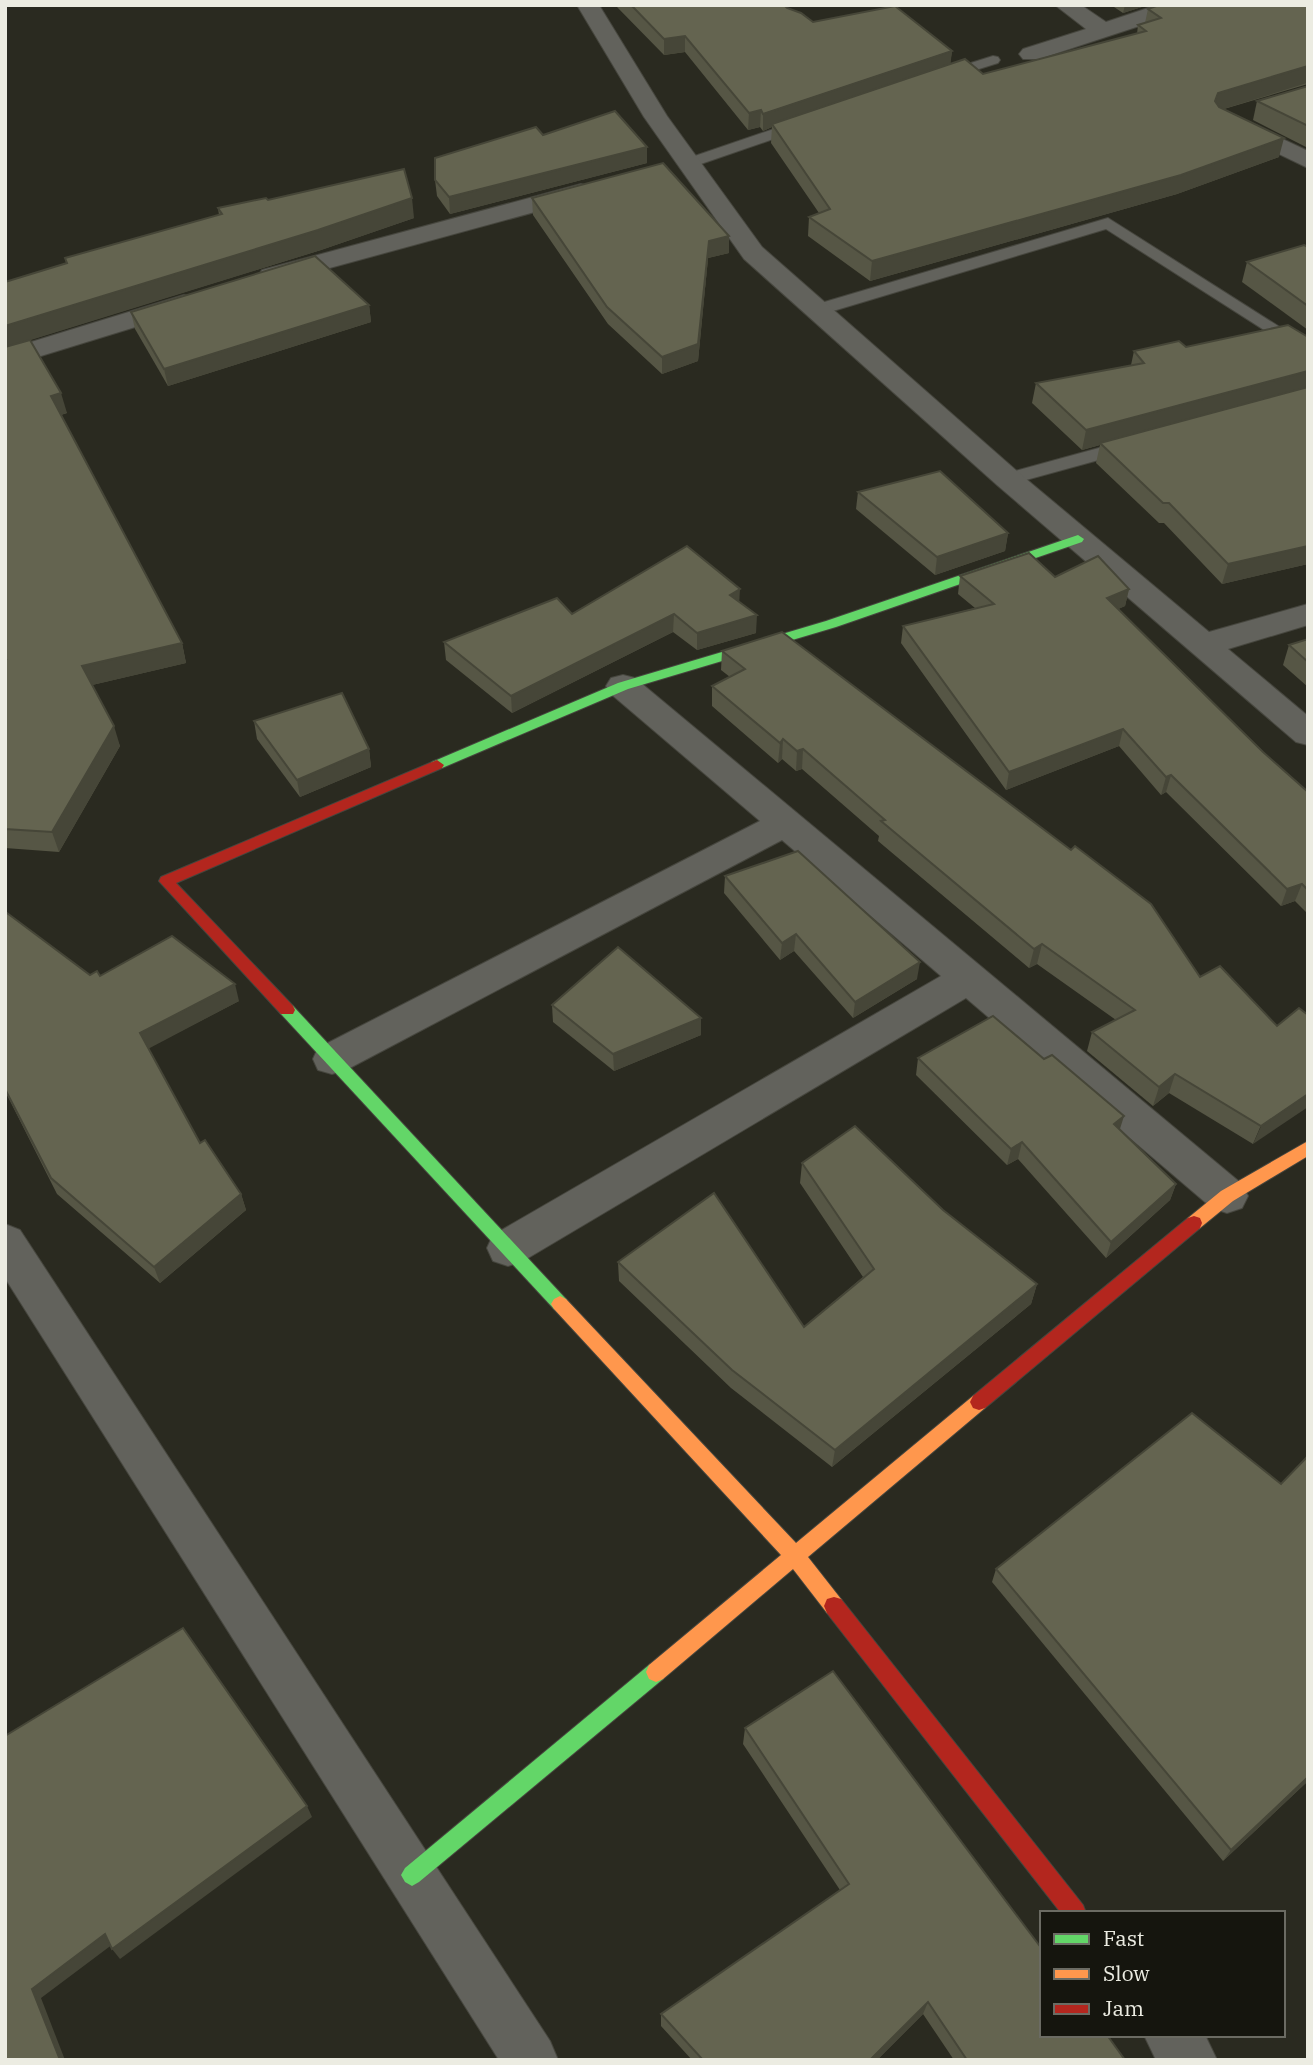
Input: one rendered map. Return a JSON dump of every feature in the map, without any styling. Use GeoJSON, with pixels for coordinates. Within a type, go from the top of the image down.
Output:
{"type":"FeatureCollection","features":[{"type":"Feature","properties":{"kind":"street"},"geometry":{"type":"LineString","coordinates":[[588,5],[656,117],[676,166],[753,253],[1008,479],[1308,734]]}},
{"type":"Feature","properties":{"kind":"street"},"geometry":{"type":"LineString","coordinates":[[1066,5],[1103,30]]}},
{"type":"Feature","properties":{"kind":"street"},"geometry":{"type":"LineString","coordinates":[[1031,54],[1180,5]]}},
{"type":"Feature","properties":{"kind":"street"},"geometry":{"type":"LineString","coordinates":[[1261,107],[1225,118],[1308,162]]}},
{"type":"Feature","properties":{"kind":"street"},"geometry":{"type":"LineString","coordinates":[[242,285],[610,184]]}},
{"type":"Feature","properties":{"kind":"street"},"geometry":{"type":"LineString","coordinates":[[5,359],[202,297]]}},
{"type":"Feature","properties":{"kind":"street"},"geometry":{"type":"LineString","coordinates":[[1073,1911],[794,1556],[166,881],[624,686],[831,624],[1078,539]]}},
{"type":"Feature","properties":{"kind":"street"},"geometry":{"type":"LineString","coordinates":[[1203,645],[1308,614]]}},
{"type":"Feature","properties":{"kind":"street"},"geometry":{"type":"LineString","coordinates":[[624,686],[1227,1196]]}},
{"type":"Feature","properties":{"kind":"street"},"geometry":{"type":"LineString","coordinates":[[332,1059],[785,823]]}},
{"type":"Feature","properties":{"kind":"street"},"geometry":{"type":"LineString","coordinates":[[508,1248],[969,978]]}},
{"type":"Feature","properties":{"kind":"street"},"geometry":{"type":"LineString","coordinates":[[412,1875],[1227,1196],[1308,1148]]}},
{"type":"Feature","properties":{"kind":"street"},"geometry":{"type":"LineString","coordinates":[[5,1242],[531,2060]]}},
{"type":"Feature","properties":{"kind":"street"},"geometry":{"type":"LineString","coordinates":[[1173,2037],[1190,2060]]}},
{"type":"Feature","properties":{"kind":"lane"},"geometry":{"type":"LineString","coordinates":[[927,82],[993,60]]}},
{"type":"Feature","properties":{"kind":"lane"},"geometry":{"type":"LineString","coordinates":[[676,166],[821,118]]}},
{"type":"Feature","properties":{"kind":"lane"},"geometry":{"type":"LineString","coordinates":[[817,310],[1108,223],[1308,353]]}},
{"type":"Feature","properties":{"kind":"lane"},"geometry":{"type":"LineString","coordinates":[[1008,479],[1151,439]]}},
{"type":"Feature","properties":{"kind":"building"},"geometry":{"type":"Polygon","coordinates":[[[631,5],[784,5],[813,22],[895,6],[952,51],[763,114],[761,110],[749,113],[685,36],[664,39],[631,5]]]}},
{"type":"Feature","properties":{"kind":"building"},"geometry":{"type":"Polygon","coordinates":[[[1159,5],[1308,5],[1308,66],[1218,93],[1215,101],[1219,107],[1284,138],[1181,175],[872,261],[809,217],[830,209],[772,124],[965,59],[983,74],[1146,31],[1138,25],[1161,18],[1148,9],[1159,5]]]}},
{"type":"Feature","properties":{"kind":"building"},"geometry":{"type":"Polygon","coordinates":[[[1308,86],[1308,126],[1257,101],[1308,86]]]}},
{"type":"Feature","properties":{"kind":"building"},"geometry":{"type":"Polygon","coordinates":[[[615,111],[647,147],[449,197],[435,180],[435,158],[536,127],[543,135],[615,111]]]}},
{"type":"Feature","properties":{"kind":"building"},"geometry":{"type":"Polygon","coordinates":[[[663,163],[729,236],[709,241],[698,344],[662,357],[607,307],[532,198],[663,163]]]}},
{"type":"Feature","properties":{"kind":"building"},"geometry":{"type":"Polygon","coordinates":[[[404,169],[412,198],[318,230],[5,326],[5,282],[67,263],[65,258],[222,214],[218,208],[266,198],[268,200],[404,169]]]}},
{"type":"Feature","properties":{"kind":"building"},"geometry":{"type":"Polygon","coordinates":[[[1304,245],[1308,247],[1308,306],[1247,262],[1304,245]]]}},
{"type":"Feature","properties":{"kind":"building"},"geometry":{"type":"Polygon","coordinates":[[[315,256],[369,305],[164,369],[131,312],[315,256]]]}},
{"type":"Feature","properties":{"kind":"building"},"geometry":{"type":"Polygon","coordinates":[[[1288,325],[1308,337],[1308,371],[1086,430],[1036,383],[1144,363],[1134,351],[1179,341],[1186,347],[1288,325]]]}},
{"type":"Feature","properties":{"kind":"building"},"geometry":{"type":"Polygon","coordinates":[[[30,340],[61,393],[51,396],[182,643],[82,666],[114,726],[52,832],[5,829],[5,347],[30,340]]]}},
{"type":"Feature","properties":{"kind":"building"},"geometry":{"type":"Polygon","coordinates":[[[1308,387],[1308,546],[1228,564],[1169,503],[1163,503],[1100,443],[1308,387]]]}},
{"type":"Feature","properties":{"kind":"building"},"geometry":{"type":"Polygon","coordinates":[[[940,471],[1008,533],[937,557],[858,492],[940,471]]]}},
{"type":"Feature","properties":{"kind":"building"},"geometry":{"type":"Polygon","coordinates":[[[687,546],[740,589],[730,595],[757,615],[697,633],[674,614],[511,696],[444,642],[557,598],[572,614],[687,546]]]}},
{"type":"Feature","properties":{"kind":"building"},"geometry":{"type":"Polygon","coordinates":[[[1029,553],[1055,577],[1098,556],[1129,589],[1107,598],[1263,752],[1308,792],[1308,890],[1302,884],[1287,889],[1171,775],[1166,777],[1123,729],[1009,772],[903,626],[994,604],[960,576],[1029,553]]]}},
{"type":"Feature","properties":{"kind":"building"},"geometry":{"type":"Polygon","coordinates":[[[782,632],[1071,850],[1075,846],[1151,904],[1200,977],[1220,966],[1277,1026],[1299,1008],[1308,1015],[1308,1094],[1261,1126],[1175,1074],[1159,1087],[1092,1032],[1135,1010],[1042,944],[1034,949],[881,821],[885,820],[803,749],[797,751],[783,739],[780,743],[712,686],[745,669],[722,651],[782,632]]]}},
{"type":"Feature","properties":{"kind":"building"},"geometry":{"type":"Polygon","coordinates":[[[1308,639],[1308,662],[1289,645],[1308,639]]]}},
{"type":"Feature","properties":{"kind":"building"},"geometry":{"type":"Polygon","coordinates":[[[342,693],[369,749],[297,780],[254,721],[342,693]]]}},
{"type":"Feature","properties":{"kind":"building"},"geometry":{"type":"Polygon","coordinates":[[[798,851],[920,962],[855,1002],[796,934],[782,943],[725,876],[798,851]]]}},
{"type":"Feature","properties":{"kind":"building"},"geometry":{"type":"Polygon","coordinates":[[[7,913],[90,975],[97,971],[100,976],[172,936],[235,984],[140,1033],[200,1143],[205,1140],[241,1194],[154,1267],[51,1178],[5,1089],[7,913]]]}},
{"type":"Feature","properties":{"kind":"building"},"geometry":{"type":"Polygon","coordinates":[[[618,947],[701,1018],[613,1054],[552,1005],[618,947]]]}},
{"type":"Feature","properties":{"kind":"building"},"geometry":{"type":"Polygon","coordinates":[[[993,1016],[1044,1059],[1052,1055],[1124,1116],[1114,1124],[1176,1184],[1111,1242],[1022,1142],[1011,1149],[918,1058],[993,1016]]]}},
{"type":"Feature","properties":{"kind":"building"},"geometry":{"type":"Polygon","coordinates":[[[855,1126],[943,1210],[1037,1284],[835,1450],[732,1370],[618,1262],[714,1193],[804,1327],[874,1269],[802,1163],[855,1126]]]}},
{"type":"Feature","properties":{"kind":"building"},"geometry":{"type":"Polygon","coordinates":[[[1192,1413],[1281,1484],[1308,1456],[1308,1777],[1231,1850],[996,1569],[1192,1413]]]}},
{"type":"Feature","properties":{"kind":"building"},"geometry":{"type":"Polygon","coordinates":[[[183,1628],[307,1806],[112,1949],[105,1934],[32,1989],[60,2060],[5,2060],[5,1736],[183,1628]]]}},
{"type":"Feature","properties":{"kind":"building"},"geometry":{"type":"Polygon","coordinates":[[[833,1671],[1040,1946],[1040,2037],[1108,2037],[1125,2060],[967,2060],[928,2002],[870,2060],[703,2060],[661,2014],[849,1884],[745,1728],[833,1671]]]}},
{"type":"Feature","properties":{"kind":"traffic: fast"},"geometry":{"type":"LineString","coordinates":[[437,765],[623,686],[831,624],[1078,539]]}},
{"type":"Feature","properties":{"kind":"traffic: fast"},"geometry":{"type":"LineString","coordinates":[[287,1010],[560,1304]]}},
{"type":"Feature","properties":{"kind":"traffic: fast"},"geometry":{"type":"LineString","coordinates":[[412,1875],[656,1672]]}},
{"type":"Feature","properties":{"kind":"traffic: slow"},"geometry":{"type":"LineString","coordinates":[[1194,1223],[1227,1196],[1308,1148]]}},
{"type":"Feature","properties":{"kind":"traffic: slow"},"geometry":{"type":"LineString","coordinates":[[560,1304],[795,1556],[834,1606]]}},
{"type":"Feature","properties":{"kind":"traffic: slow"},"geometry":{"type":"LineString","coordinates":[[656,1672],[979,1402]]}},
{"type":"Feature","properties":{"kind":"traffic: jam"},"geometry":{"type":"LineString","coordinates":[[287,1010],[166,881],[437,765]]}},
{"type":"Feature","properties":{"kind":"traffic: jam"},"geometry":{"type":"LineString","coordinates":[[979,1402],[1194,1223]]}},
{"type":"Feature","properties":{"kind":"traffic: jam"},"geometry":{"type":"LineString","coordinates":[[834,1606],[1073,1911]]}}]}
